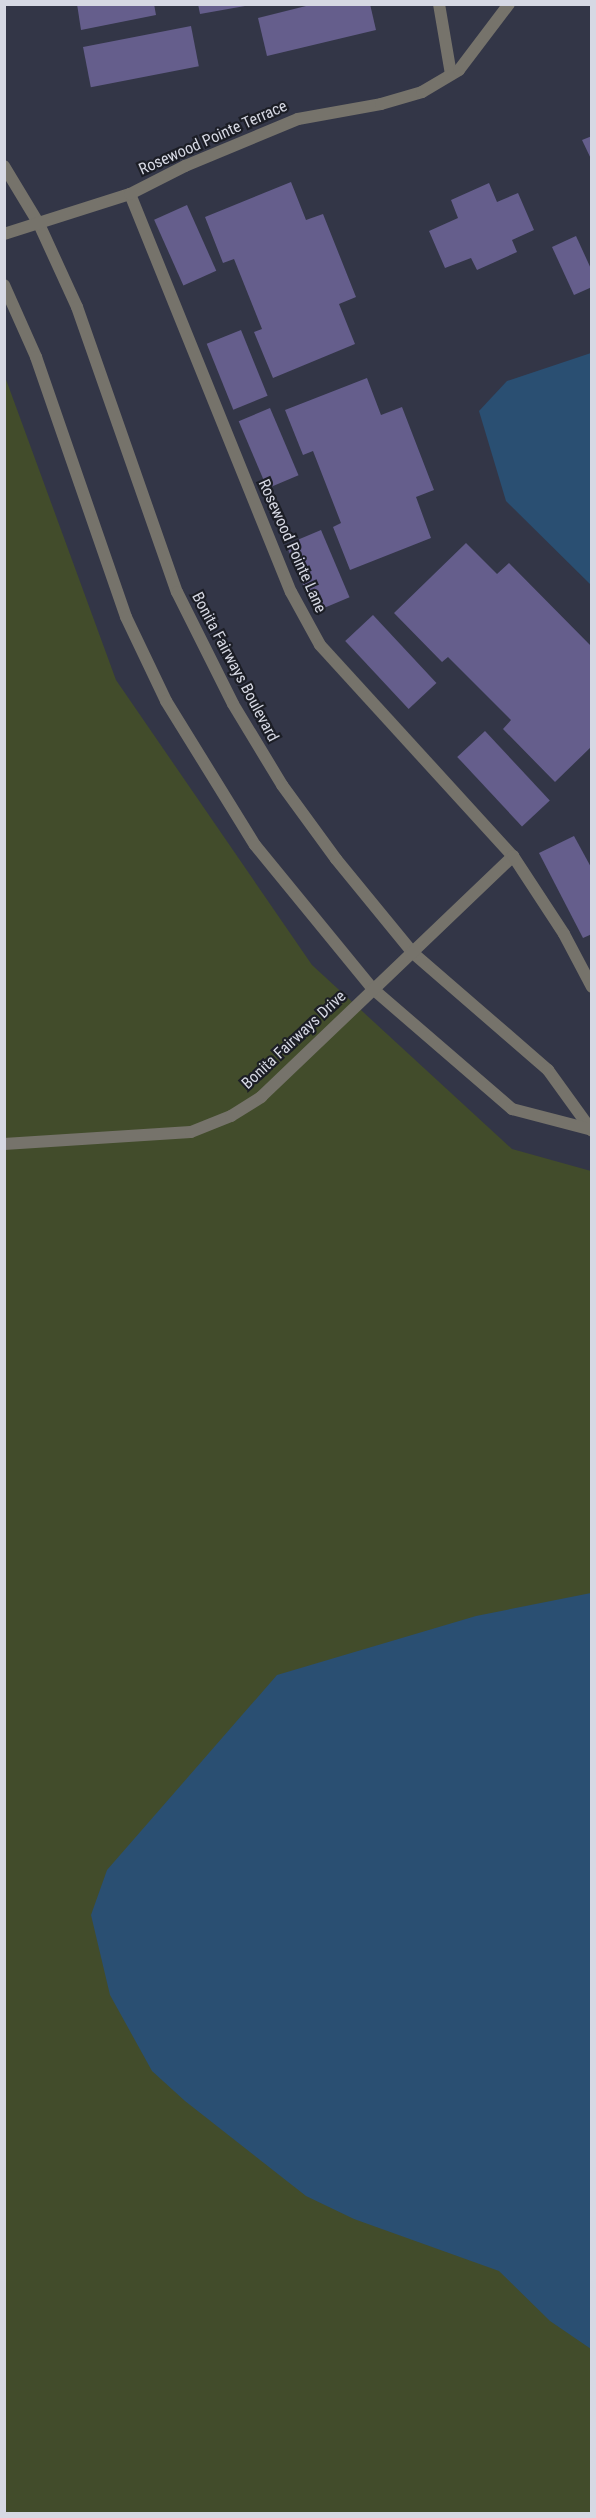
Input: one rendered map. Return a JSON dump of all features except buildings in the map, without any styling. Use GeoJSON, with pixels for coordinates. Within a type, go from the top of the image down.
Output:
{"type":"FeatureCollection","features":[{"type":"Feature","properties":{"kind":"street"},"geometry":{"type":"LineString","coordinates":[[439,4],[451,74]]}},
{"type":"Feature","properties":{"kind":"street","name":"Rosewood Pointe Terrace"},"geometry":{"type":"LineString","coordinates":[[4,234],[130,194],[185,166],[298,119],[381,104],[422,92],[459,70],[509,4]]}},
{"type":"Feature","properties":{"kind":"street","name":"Bonita Fairways Boulevard"},"geometry":{"type":"LineString","coordinates":[[4,166],[39,224],[104,378],[177,592],[232,704],[289,795],[413,953],[548,1070],[590,1130]]}},
{"type":"Feature","properties":{"kind":"street","name":"Rosewood Pointe Lane"},"geometry":{"type":"LineString","coordinates":[[130,194],[291,592],[320,645],[513,856],[564,934],[591,987]]}},
{"type":"Feature","properties":{"kind":"street","name":"Bonita Fairways Boulevard"},"geometry":{"type":"LineString","coordinates":[[4,285],[36,357],[122,606],[166,700],[255,845],[373,989],[512,1109],[590,1130]]}},
{"type":"Feature","properties":{"kind":"street"},"geometry":{"type":"LineString","coordinates":[[413,953],[513,856]]}},
{"type":"Feature","properties":{"kind":"street","name":"Bonita Fairways Drive"},"geometry":{"type":"LineString","coordinates":[[4,1144],[192,1132],[231,1116],[261,1097],[413,953]]}},
{"type":"Feature","properties":{"kind":"green space"},"geometry":{"type":"Polygon","coordinates":[[[4,374],[116,680],[312,965],[512,1149],[591,1171],[591,2513],[5,2513],[4,374]]]}},
{"type":"Feature","properties":{"kind":"water"},"geometry":{"type":"Polygon","coordinates":[[[592,353],[591,585],[506,501],[479,411],[507,381],[592,353]]]}},
{"type":"Feature","properties":{"kind":"water"},"geometry":{"type":"Polygon","coordinates":[[[592,1593],[591,2349],[550,2321],[499,2271],[354,2219],[306,2196],[185,2101],[152,2071],[110,1995],[91,1915],[107,1870],[277,1675],[476,1616],[592,1593]]]}}]}
